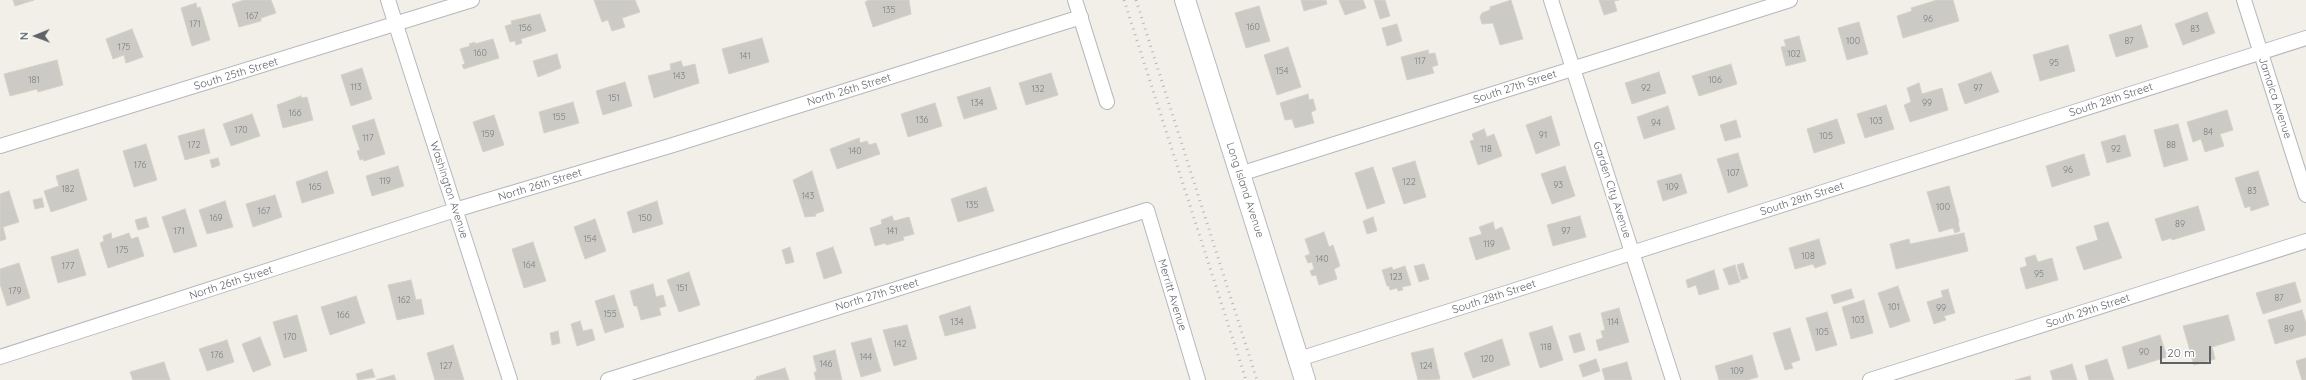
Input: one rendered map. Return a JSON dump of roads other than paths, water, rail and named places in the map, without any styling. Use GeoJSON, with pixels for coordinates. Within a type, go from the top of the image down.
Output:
{"type":"FeatureCollection","features":[{"type":"Feature","properties":{"kind":"street","name":"Washington Avenue"},"geometry":{"type":"LineString","coordinates":[[388,0],[510,380]]}},
{"type":"Feature","properties":{"kind":"street","name":"South 25th Street"},"geometry":{"type":"LineString","coordinates":[[0,146],[472,0]]}},
{"type":"Feature","properties":{"kind":"street"},"geometry":{"type":"LineString","coordinates":[[1075,0],[1107,102]]}},
{"type":"Feature","properties":{"kind":"street","name":"Long Island Avenue"},"geometry":{"type":"LineString","coordinates":[[1186,0],[1305,380]]}},
{"type":"Feature","properties":{"kind":"street","name":"Garden City Avenue"},"geometry":{"type":"LineString","coordinates":[[1551,0],[1673,380]]}},
{"type":"Feature","properties":{"kind":"street","name":"South 27th Street"},"geometry":{"type":"LineString","coordinates":[[1240,174],[1790,0]]}},
{"type":"Feature","properties":{"kind":"street","name":"Jamaica Avenue"},"geometry":{"type":"LineString","coordinates":[[2244,0],[2306,195]]}},
{"type":"Feature","properties":{"kind":"street","name":"North 26th Street"},"geometry":{"type":"LineString","coordinates":[[0,356],[455,210],[673,145],[1080,17]]}},
{"type":"Feature","properties":{"kind":"street","name":"South 28th Street"},"geometry":{"type":"LineString","coordinates":[[1299,359],[2306,38]]}},
{"type":"Feature","properties":{"kind":"street","name":"North 27th Street"},"geometry":{"type":"LineString","coordinates":[[608,380],[1147,210]]}},
{"type":"Feature","properties":{"kind":"street","name":"Merritt Avenue"},"geometry":{"type":"LineString","coordinates":[[1147,210],[1198,380]]}},
{"type":"Feature","properties":{"kind":"street","name":"South 29th Street"},"geometry":{"type":"LineString","coordinates":[[1870,380],[2306,241]]}},
{"type":"Feature","properties":{"kind":"railway"},"geometry":{"type":"LineString","coordinates":[[1124,0],[1246,380]]}},
{"type":"Feature","properties":{"kind":"railway"},"geometry":{"type":"LineString","coordinates":[[1136,0],[1257,380]]}}]}
